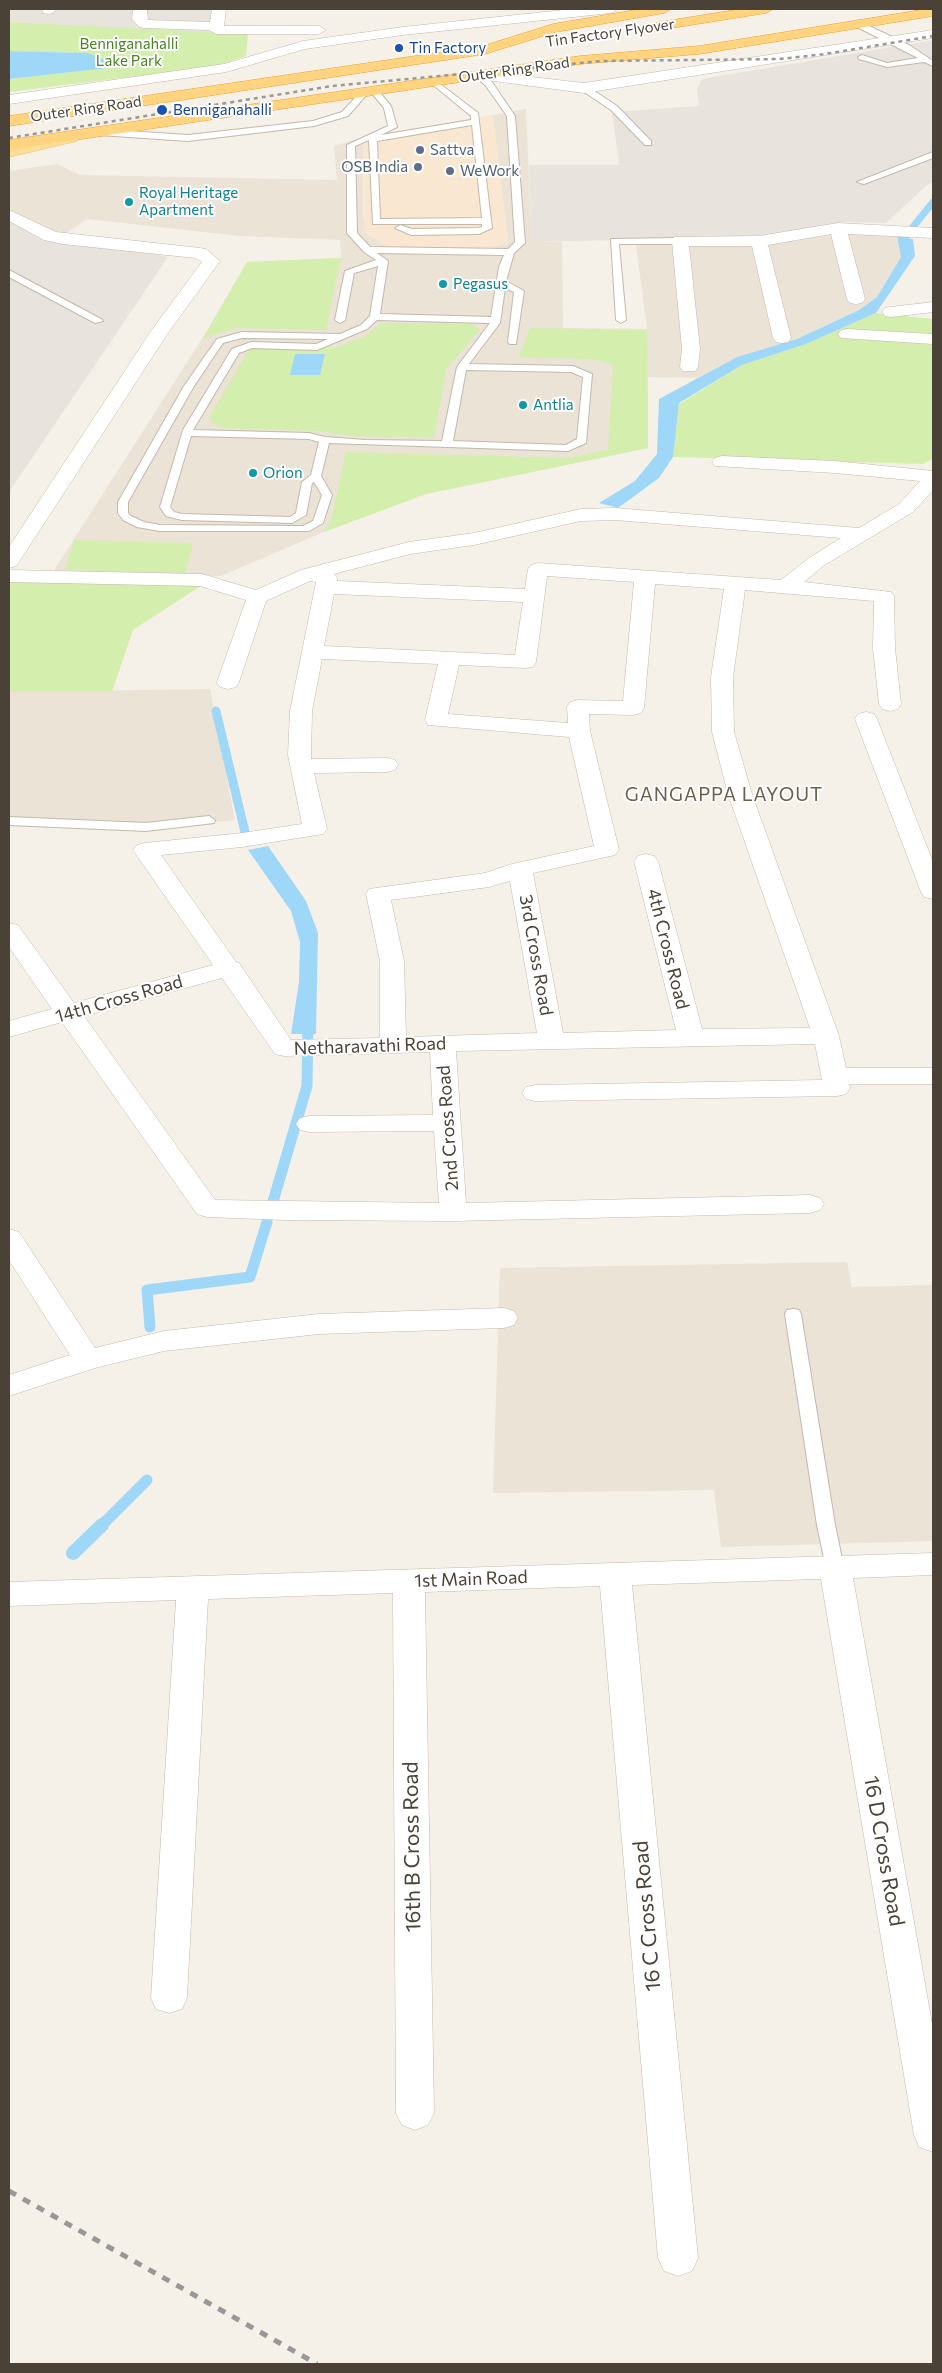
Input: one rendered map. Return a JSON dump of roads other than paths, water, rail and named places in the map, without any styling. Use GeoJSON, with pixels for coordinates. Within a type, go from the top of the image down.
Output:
{"type":"FeatureCollection","features":[{"type":"Feature","properties":{"kind":"highway","name":"Outer Ring Road"},"geometry":{"type":"LineString","coordinates":[[9,121],[485,50],[553,28],[664,9]]}},
{"type":"Feature","properties":{"kind":"highway","name":"Outer Ring Road"},"geometry":{"type":"LineString","coordinates":[[9,145],[580,60],[699,50],[933,12]]}},
{"type":"Feature","properties":{"kind":"highway","name":"Tin Factory Flyover"},"geometry":{"type":"LineString","coordinates":[[626,31],[769,15]]}},
{"type":"Feature","properties":{"kind":"highway","name":"Tin Factory Flyover"},"geometry":{"type":"LineString","coordinates":[[580,60],[616,48],[769,15]]}},
{"type":"Feature","properties":{"kind":"highway","name":"Tin Factory Flyover"},"geometry":{"type":"LineString","coordinates":[[485,50],[588,36]]}},
{"type":"Feature","properties":{"kind":"highway"},"geometry":{"type":"LineString","coordinates":[[189,94],[226,68]]}},
{"type":"Feature","properties":{"kind":"main road"},"geometry":{"type":"LineString","coordinates":[[9,152],[95,132]]}},
{"type":"Feature","properties":{"kind":"street"},"geometry":{"type":"LineString","coordinates":[[140,9],[139,19],[144,24],[216,26]]}},
{"type":"Feature","properties":{"kind":"street"},"geometry":{"type":"LineString","coordinates":[[219,9],[216,30],[355,29],[403,31]]}},
{"type":"Feature","properties":{"kind":"street"},"geometry":{"type":"LineString","coordinates":[[9,100],[226,68],[302,45],[403,31],[611,9]]}},
{"type":"Feature","properties":{"kind":"street"},"geometry":{"type":"LineString","coordinates":[[254,31],[254,59]]}},
{"type":"Feature","properties":{"kind":"street"},"geometry":{"type":"LineString","coordinates":[[479,75],[584,88],[933,34]]}},
{"type":"Feature","properties":{"kind":"street"},"geometry":{"type":"LineString","coordinates":[[9,215],[50,236],[63,239],[200,253],[211,261],[160,331],[9,562]]}},
{"type":"Feature","properties":{"kind":"street"},"geometry":{"type":"LineString","coordinates":[[688,367],[691,349],[680,241],[759,241],[838,228],[927,232],[930,215]]}},
{"type":"Feature","properties":{"kind":"street"},"geometry":{"type":"LineString","coordinates":[[838,228],[856,299]]}},
{"type":"Feature","properties":{"kind":"street"},"geometry":{"type":"LineString","coordinates":[[759,241],[782,338]]}},
{"type":"Feature","properties":{"kind":"street"},"geometry":{"type":"LineString","coordinates":[[891,312],[933,307]]}},
{"type":"Feature","properties":{"kind":"street"},"geometry":{"type":"LineString","coordinates":[[847,334],[933,339]]}},
{"type":"Feature","properties":{"kind":"street"},"geometry":{"type":"LineString","coordinates":[[722,462],[835,468],[933,478]]}},
{"type":"Feature","properties":{"kind":"street"},"geometry":{"type":"LineString","coordinates":[[786,587],[816,562],[906,508],[933,478]]}},
{"type":"Feature","properties":{"kind":"street"},"geometry":{"type":"LineString","coordinates":[[9,576],[202,580],[257,597],[308,574],[409,548],[474,539],[581,515],[615,514],[864,534]]}},
{"type":"Feature","properties":{"kind":"street"},"geometry":{"type":"LineString","coordinates":[[312,652],[525,662],[538,569],[786,587],[884,596],[884,648],[890,704]]}},
{"type":"Feature","properties":{"kind":"street"},"geometry":{"type":"LineString","coordinates":[[308,574],[327,578],[326,587],[534,596]]}},
{"type":"Feature","properties":{"kind":"street"},"geometry":{"type":"LineString","coordinates":[[393,1044],[392,961],[378,894],[489,880],[520,869],[607,850],[579,731],[578,707],[633,708],[645,576]]}},
{"type":"Feature","properties":{"kind":"street"},"geometry":{"type":"LineString","coordinates":[[535,1094],[837,1088],[826,1036],[740,794],[723,732],[722,678],[735,584]]}},
{"type":"Feature","properties":{"kind":"street","name":"Netharavathi Road"},"geometry":{"type":"LineString","coordinates":[[326,587],[301,711],[299,755],[315,828],[242,840],[145,850],[230,968],[284,1048],[691,1036],[826,1036]]}},
{"type":"Feature","properties":{"kind":"street"},"geometry":{"type":"LineString","coordinates":[[228,682],[257,597]]}},
{"type":"Feature","properties":{"kind":"street"},"geometry":{"type":"LineString","coordinates":[[450,659],[436,720],[579,731]]}},
{"type":"Feature","properties":{"kind":"street"},"geometry":{"type":"LineString","coordinates":[[866,719],[931,887]]}},
{"type":"Feature","properties":{"kind":"street"},"geometry":{"type":"LineString","coordinates":[[301,766],[386,765]]}},
{"type":"Feature","properties":{"kind":"street","name":"4th Cross Road"},"geometry":{"type":"LineString","coordinates":[[646,861],[691,1036]]}},
{"type":"Feature","properties":{"kind":"street","name":"3rd Cross Road"},"geometry":{"type":"LineString","coordinates":[[520,869],[552,1040]]}},
{"type":"Feature","properties":{"kind":"street"},"geometry":{"type":"LineString","coordinates":[[9,930],[207,1208],[286,1211],[453,1212],[810,1204]]}},
{"type":"Feature","properties":{"kind":"street","name":"14th Cross Road"},"geometry":{"type":"LineString","coordinates":[[9,1029],[230,968]]}},
{"type":"Feature","properties":{"kind":"street","name":"2nd Cross Road"},"geometry":{"type":"LineString","coordinates":[[442,1043],[453,1212]]}},
{"type":"Feature","properties":{"kind":"street"},"geometry":{"type":"LineString","coordinates":[[834,1076],[933,1076]]}},
{"type":"Feature","properties":{"kind":"street"},"geometry":{"type":"LineString","coordinates":[[309,1124],[447,1123]]}},
{"type":"Feature","properties":{"kind":"street"},"geometry":{"type":"LineString","coordinates":[[9,1238],[88,1360]]}},
{"type":"Feature","properties":{"kind":"street"},"geometry":{"type":"LineString","coordinates":[[9,1386],[88,1360],[164,1341],[319,1324],[504,1318]]}},
{"type":"Feature","properties":{"kind":"street","name":"1st Main Road"},"geometry":{"type":"LineString","coordinates":[[9,1594],[933,1564]]}},
{"type":"Feature","properties":{"kind":"street","name":"16 D Cross Road"},"geometry":{"type":"LineString","coordinates":[[835,1568],[933,2135]]}},
{"type":"Feature","properties":{"kind":"street","name":"16 C Cross Road"},"geometry":{"type":"LineString","coordinates":[[615,1574],[678,2258]]}},
{"type":"Feature","properties":{"kind":"street","name":"16th B Cross Road"},"geometry":{"type":"LineString","coordinates":[[409,1581],[415,2113]]}},
{"type":"Feature","properties":{"kind":"street"},"geometry":{"type":"LineString","coordinates":[[169,1998],[193,1588]]}},
{"type":"Feature","properties":{"kind":"lane"},"geometry":{"type":"LineString","coordinates":[[860,25],[924,55],[933,64]]}},
{"type":"Feature","properties":{"kind":"lane"},"geometry":{"type":"LineString","coordinates":[[862,57],[887,65],[924,55]]}},
{"type":"Feature","properties":{"kind":"lane"},"geometry":{"type":"LineString","coordinates":[[446,444],[462,367],[496,320],[504,267],[510,252],[520,243],[511,116],[489,84],[479,75]]}},
{"type":"Feature","properties":{"kind":"lane"},"geometry":{"type":"LineString","coordinates":[[400,228],[411,232],[479,232],[487,228],[475,115],[435,82]]}},
{"type":"Feature","properties":{"kind":"lane"},"geometry":{"type":"LineString","coordinates":[[584,88],[614,108],[648,143]]}},
{"type":"Feature","properties":{"kind":"lane"},"geometry":{"type":"LineString","coordinates":[[95,132],[188,138],[314,123],[345,114],[370,92],[388,108],[393,127],[351,145],[352,233],[368,250],[383,261]]}},
{"type":"Feature","properties":{"kind":"lane"},"geometry":{"type":"LineString","coordinates":[[476,122],[373,139],[376,222],[487,221]]}},
{"type":"Feature","properties":{"kind":"lane"},"geometry":{"type":"LineString","coordinates":[[861,182],[933,155]]}},
{"type":"Feature","properties":{"kind":"lane"},"geometry":{"type":"LineString","coordinates":[[621,320],[614,241],[680,241]]}},
{"type":"Feature","properties":{"kind":"lane"},"geometry":{"type":"LineString","coordinates":[[368,250],[510,252]]}},
{"type":"Feature","properties":{"kind":"lane"},"geometry":{"type":"LineString","coordinates":[[325,440],[316,476],[307,482],[300,515],[292,520],[175,516],[166,511],[165,507],[187,433],[237,349],[251,345],[317,347],[338,336],[364,327],[375,317],[383,261]]}},
{"type":"Feature","properties":{"kind":"lane"},"geometry":{"type":"LineString","coordinates":[[340,320],[350,271],[383,261]]}},
{"type":"Feature","properties":{"kind":"lane"},"geometry":{"type":"LineString","coordinates":[[9,273],[98,321]]}},
{"type":"Feature","properties":{"kind":"lane"},"geometry":{"type":"LineString","coordinates":[[502,283],[519,291],[512,342]]}},
{"type":"Feature","properties":{"kind":"lane"},"geometry":{"type":"LineString","coordinates":[[375,317],[496,320]]}},
{"type":"Feature","properties":{"kind":"lane"},"geometry":{"type":"LineString","coordinates":[[316,476],[327,494],[318,523],[305,529],[160,528],[134,522],[123,513],[122,508],[189,386],[220,341],[242,335],[338,336]]}},
{"type":"Feature","properties":{"kind":"lane"},"geometry":{"type":"LineString","coordinates":[[187,433],[309,436],[325,440],[365,443],[568,448],[582,441],[588,376],[573,369],[462,367]]}},
{"type":"Feature","properties":{"kind":"lane"},"geometry":{"type":"LineString","coordinates":[[9,821],[146,827],[209,820]]}},
{"type":"Feature","properties":{"kind":"lane"},"geometry":{"type":"LineString","coordinates":[[792,1314],[826,1525],[835,1568]]}},
{"type":"Feature","properties":{"kind":"water"},"geometry":{"type":"Polygon","coordinates":[[[9,51],[88,53],[106,60],[108,68],[9,79],[9,51]]]}},
{"type":"Feature","properties":{"kind":"water"},"geometry":{"type":"Polygon","coordinates":[[[897,236],[913,239],[915,256],[876,313],[806,344],[742,365],[679,403],[673,457],[659,478],[618,508],[599,503],[635,481],[657,454],[659,399],[737,357],[797,339],[859,310],[877,297],[901,257],[897,236]]]}},
{"type":"Feature","properties":{"kind":"water"},"geometry":{"type":"Polygon","coordinates":[[[295,354],[325,354],[320,375],[290,375],[295,354]]]}},
{"type":"Feature","properties":{"kind":"water"},"geometry":{"type":"Polygon","coordinates":[[[268,846],[306,901],[318,933],[316,1034],[291,1034],[299,982],[300,942],[291,911],[248,850],[268,846]]]}},
{"type":"Feature","properties":{"kind":"waterway"},"geometry":{"type":"LineString","coordinates":[[907,253],[905,237],[933,202]]}},
{"type":"Feature","properties":{"kind":"waterway"},"geometry":{"type":"LineString","coordinates":[[216,711],[245,832]]}},
{"type":"Feature","properties":{"kind":"waterway"},"geometry":{"type":"LineString","coordinates":[[272,1205],[307,1086],[308,1019]]}},
{"type":"Feature","properties":{"kind":"waterway"},"geometry":{"type":"LineString","coordinates":[[150,1327],[147,1290],[250,1277],[267,1222]]}},
{"type":"Feature","properties":{"kind":"waterway"},"geometry":{"type":"LineString","coordinates":[[102,1525],[147,1480]]}},
{"type":"Feature","properties":{"kind":"waterway"},"geometry":{"type":"LineString","coordinates":[[73,1553],[102,1525]]}},
{"type":"Feature","properties":{"kind":"railway"},"geometry":{"type":"LineString","coordinates":[[9,138],[332,86],[602,61],[780,59],[825,54],[933,36]]}},
{"type":"Feature","properties":{"kind":"railway"},"geometry":{"type":"LineString","coordinates":[[9,2191],[317,2364]]}},
{"type":"Feature","properties":{"kind":"place","name":"Tin Factory"},"geometry":{"type":"Point","coordinates":[399,48]}},
{"type":"Feature","properties":{"kind":"place","name":"Benniganahalli"},"geometry":{"type":"Point","coordinates":[162,110]}},
{"type":"Feature","properties":{"kind":"place","name":"Sattva"},"geometry":{"type":"Point","coordinates":[420,150]}},
{"type":"Feature","properties":{"kind":"place","name":"OSB India"},"geometry":{"type":"Point","coordinates":[418,167]}},
{"type":"Feature","properties":{"kind":"place","name":"WeWork"},"geometry":{"type":"Point","coordinates":[450,171]}},
{"type":"Feature","properties":{"kind":"place","name":"Royal Heritage Apartment"},"geometry":{"type":"Point","coordinates":[129,202]}},
{"type":"Feature","properties":{"kind":"place","name":"Pegasus"},"geometry":{"type":"Point","coordinates":[443,284]}},
{"type":"Feature","properties":{"kind":"place","name":"Antlia"},"geometry":{"type":"Point","coordinates":[523,405]}},
{"type":"Feature","properties":{"kind":"place","name":"Orion"},"geometry":{"type":"Point","coordinates":[253,473]}},
{"type":"Feature","properties":{"kind":"district","name":"GANGAPPA LAYOUT"},"geometry":{"type":"Point","coordinates":[724,795]}},
{"type":"Feature","properties":{"kind":"park label","name":"Benniganahalli Lake Park"},"geometry":{"type":"Point","coordinates":[129,52]}}]}
